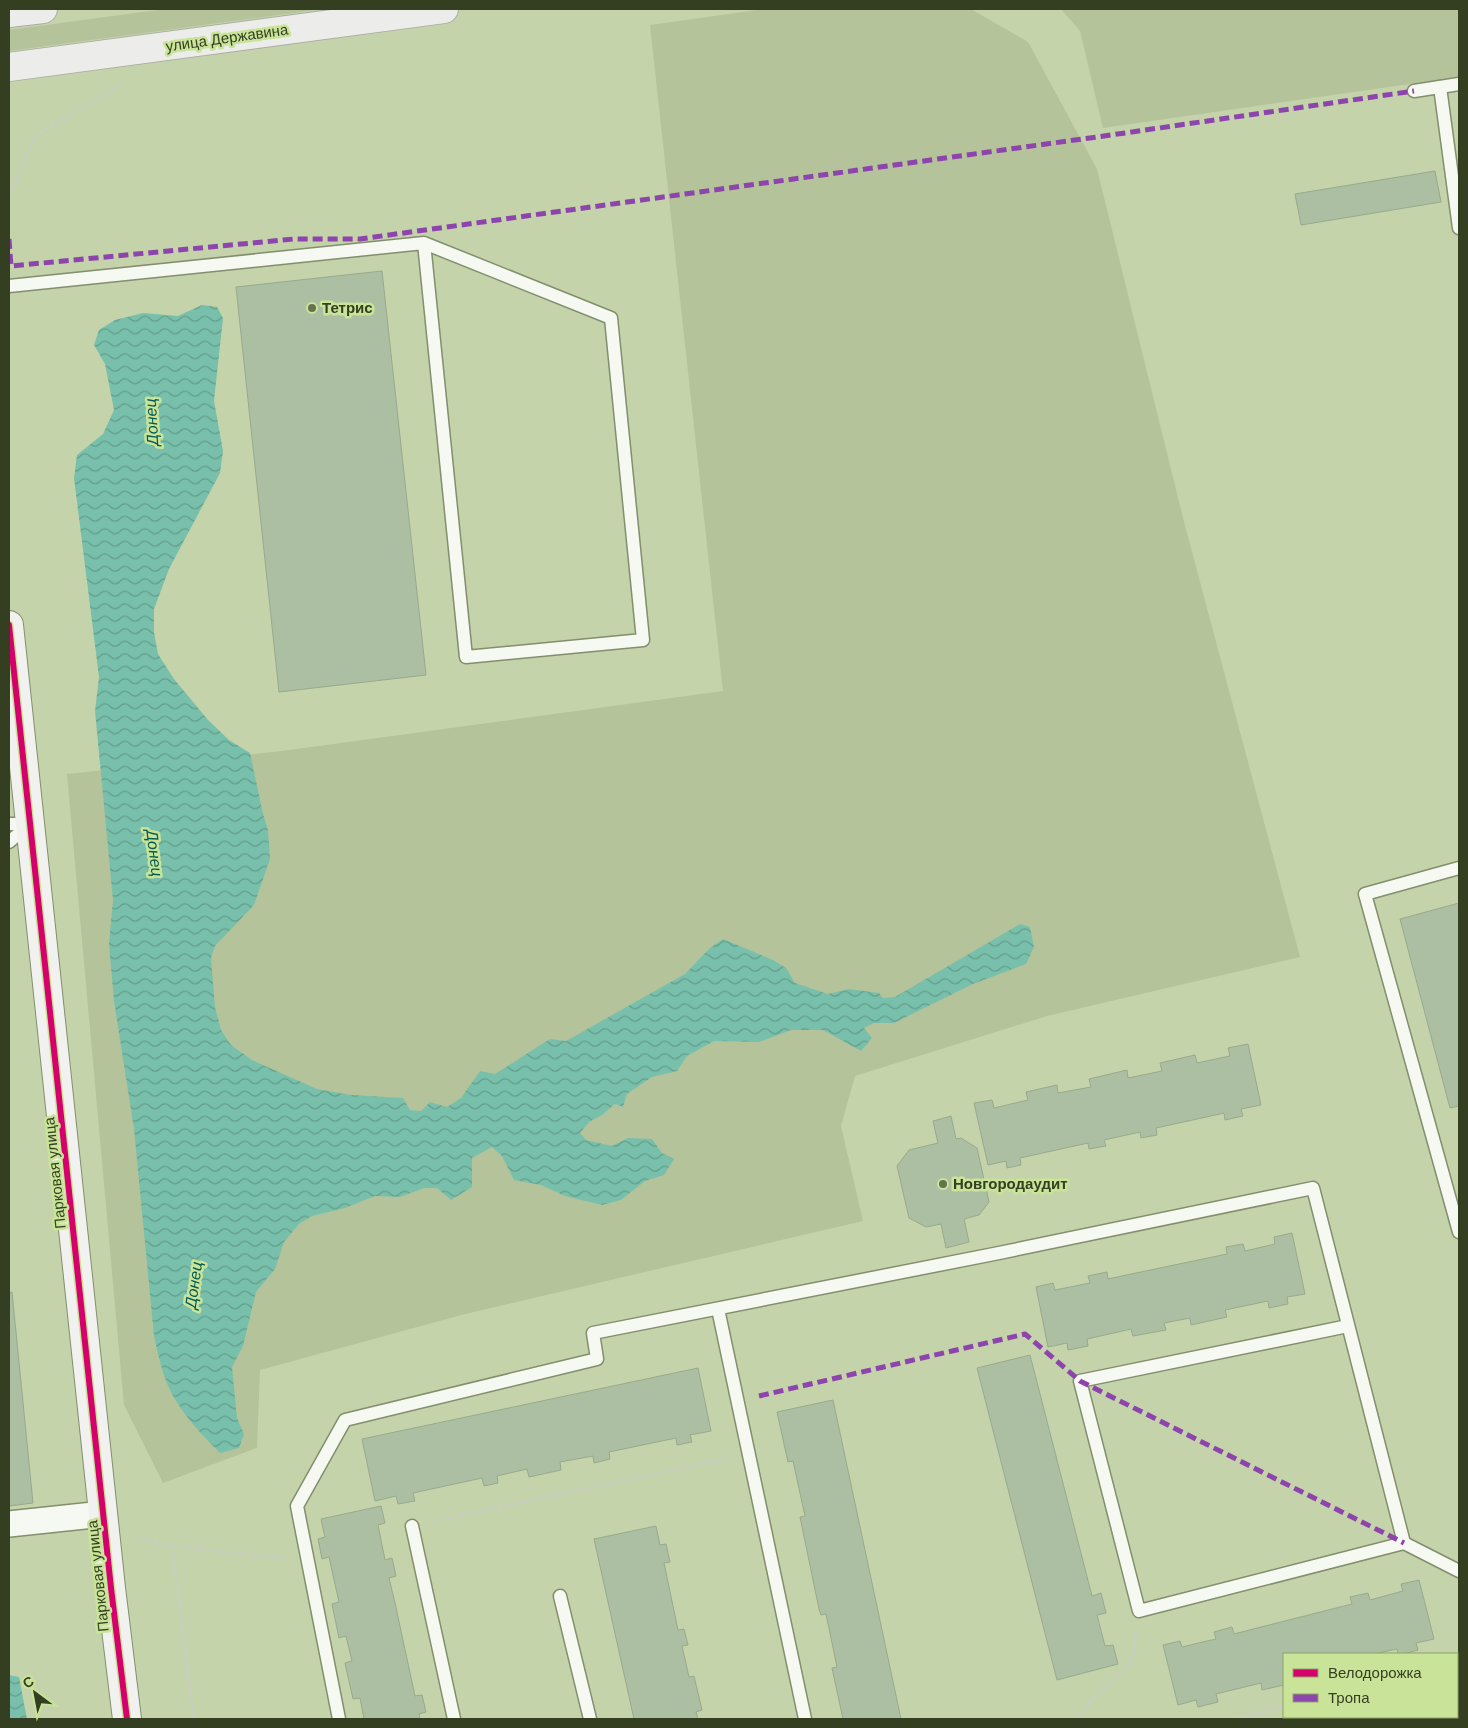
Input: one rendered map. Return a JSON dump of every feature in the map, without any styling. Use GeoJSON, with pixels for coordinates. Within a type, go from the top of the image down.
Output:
{"type":"FeatureCollection","features":[{"type":"Feature","properties":{"kind":"main road"},"geometry":{"type":"LineString","coordinates":[[9,13],[43,9]]}},
{"type":"Feature","properties":{"kind":"main road","name":"улица Державина"},"geometry":{"type":"LineString","coordinates":[[9,67],[444,9]]}},
{"type":"Feature","properties":{"kind":"street","name":"Парковая улица"},"geometry":{"type":"LineString","coordinates":[[9,624],[19,824],[127,1719]]}},
{"type":"Feature","properties":{"kind":"street"},"geometry":{"type":"LineString","coordinates":[[9,1524],[105,1525]]}},
{"type":"Feature","properties":{"kind":"lane"},"geometry":{"type":"LineString","coordinates":[[1414,91],[1459,84]]}},
{"type":"Feature","properties":{"kind":"lane"},"geometry":{"type":"LineString","coordinates":[[1440,87],[1459,228]]}},
{"type":"Feature","properties":{"kind":"lane"},"geometry":{"type":"LineString","coordinates":[[9,286],[424,243],[611,318],[642,640],[466,657],[424,243]]}},
{"type":"Feature","properties":{"kind":"lane"},"geometry":{"type":"LineString","coordinates":[[9,842],[19,824]]}},
{"type":"Feature","properties":{"kind":"lane"},"geometry":{"type":"LineString","coordinates":[[1459,868],[1365,894],[1459,1232]]}},
{"type":"Feature","properties":{"kind":"lane"},"geometry":{"type":"LineString","coordinates":[[339,1719],[296,1506],[345,1420],[597,1359],[593,1333],[994,1254],[1313,1188],[1404,1543]]}},
{"type":"Feature","properties":{"kind":"lane"},"geometry":{"type":"LineString","coordinates":[[718,1309],[805,1719]]}},
{"type":"Feature","properties":{"kind":"lane"},"geometry":{"type":"LineString","coordinates":[[1348,1326],[1080,1382],[1139,1612],[1404,1543],[1459,1570]]}},
{"type":"Feature","properties":{"kind":"lane"},"geometry":{"type":"LineString","coordinates":[[412,1526],[454,1719]]}},
{"type":"Feature","properties":{"kind":"lane"},"geometry":{"type":"LineString","coordinates":[[560,1596],[590,1719]]}},
{"type":"Feature","properties":{"kind":"path"},"geometry":{"type":"LineString","coordinates":[[9,196],[36,135],[128,81]]}},
{"type":"Feature","properties":{"kind":"path"},"geometry":{"type":"LineString","coordinates":[[412,1526],[749,1454]]}},
{"type":"Feature","properties":{"kind":"path"},"geometry":{"type":"LineString","coordinates":[[105,1525],[124,1535],[172,1546],[308,1562]]}},
{"type":"Feature","properties":{"kind":"path"},"geometry":{"type":"LineString","coordinates":[[172,1546],[194,1719]]}},
{"type":"Feature","properties":{"kind":"path"},"geometry":{"type":"LineString","coordinates":[[1076,1719],[1100,1691],[1123,1672],[1133,1656],[1139,1612]]}},
{"type":"Feature","properties":{"kind":"path"},"geometry":{"type":"LineString","coordinates":[[1236,1719],[1283,1707]]}},
{"type":"Feature","properties":{"kind":"green space"},"geometry":{"type":"Polygon","coordinates":[[[165,9],[323,9],[9,51],[9,30],[165,9]]]}},
{"type":"Feature","properties":{"kind":"green space"},"geometry":{"type":"Polygon","coordinates":[[[764,9],[971,9],[1028,42],[1097,169],[1183,518],[1300,957],[1047,1016],[855,1076],[841,1126],[863,1221],[465,1314],[260,1370],[257,1448],[163,1483],[124,1405],[67,774],[282,751],[723,691],[650,25],[764,9]]]}},
{"type":"Feature","properties":{"kind":"green space"},"geometry":{"type":"Polygon","coordinates":[[[1061,9],[1459,9],[1459,77],[1103,128],[1080,31],[1061,9]]]}},
{"type":"Feature","properties":{"kind":"water","name":"Донец"},"geometry":{"type":"Polygon","coordinates":[[[202,305],[217,307],[223,318],[214,401],[223,451],[220,473],[169,569],[154,609],[154,632],[158,654],[174,679],[208,720],[229,740],[250,753],[268,830],[270,859],[254,905],[215,946],[211,958],[215,1007],[221,1030],[231,1045],[252,1060],[317,1089],[351,1095],[403,1098],[410,1110],[421,1111],[430,1102],[447,1107],[461,1098],[480,1071],[495,1074],[550,1039],[566,1041],[685,974],[710,948],[723,939],[773,960],[786,968],[795,983],[828,994],[849,989],[879,993],[883,998],[895,997],[1020,924],[1030,927],[1034,947],[1026,964],[973,984],[894,1023],[874,1023],[864,1028],[872,1038],[861,1051],[823,1030],[791,1030],[759,1042],[714,1041],[687,1056],[677,1071],[652,1077],[627,1094],[623,1107],[615,1104],[602,1115],[589,1122],[580,1133],[586,1140],[612,1146],[628,1138],[652,1139],[662,1153],[674,1159],[664,1175],[645,1181],[621,1200],[602,1205],[565,1196],[541,1185],[514,1180],[502,1156],[492,1147],[472,1158],[472,1187],[451,1200],[437,1188],[424,1188],[400,1197],[375,1196],[345,1208],[312,1216],[299,1224],[284,1242],[275,1269],[256,1292],[243,1346],[232,1367],[237,1418],[244,1434],[239,1448],[220,1453],[179,1406],[164,1376],[154,1336],[134,1129],[114,1001],[109,944],[113,900],[95,711],[99,677],[74,478],[77,455],[103,434],[114,410],[105,364],[94,345],[99,330],[115,320],[143,313],[178,316],[202,305]]]}},
{"type":"Feature","properties":{"kind":"water"},"geometry":{"type":"Polygon","coordinates":[[[9,1675],[19,1677],[27,1719],[9,1719],[9,1675]]]}},
{"type":"Feature","properties":{"kind":"building"},"geometry":{"type":"Polygon","coordinates":[[[1435,171],[1441,202],[1301,225],[1295,194],[1435,171]]]}},
{"type":"Feature","properties":{"kind":"building"},"geometry":{"type":"Polygon","coordinates":[[[382,271],[426,675],[279,692],[236,287],[382,271]]]}},
{"type":"Feature","properties":{"kind":"building"},"geometry":{"type":"Polygon","coordinates":[[[1459,903],[1459,1106],[1450,1108],[1400,919],[1459,903]]]}},
{"type":"Feature","properties":{"kind":"building"},"geometry":{"type":"Polygon","coordinates":[[[1248,1044],[1261,1105],[1241,1109],[1243,1116],[1225,1120],[1224,1113],[1156,1128],[1157,1135],[1141,1138],[1140,1132],[1104,1140],[1106,1146],[1089,1149],[1088,1143],[1020,1158],[1021,1165],[1007,1168],[1006,1161],[988,1165],[974,1103],[992,1100],[994,1108],[1028,1100],[1026,1092],[1057,1085],[1058,1093],[1091,1087],[1089,1079],[1127,1070],[1128,1078],[1162,1071],[1160,1063],[1195,1055],[1197,1063],[1230,1056],[1228,1048],[1248,1044]]]}},
{"type":"Feature","properties":{"kind":"building","name":"Новгородаудит"},"geometry":{"type":"Polygon","coordinates":[[[951,1116],[956,1139],[961,1138],[977,1148],[989,1202],[979,1215],[964,1219],[969,1242],[946,1248],[941,1224],[926,1227],[909,1218],[897,1166],[909,1150],[938,1143],[933,1121],[951,1116]]]}},
{"type":"Feature","properties":{"kind":"building"},"geometry":{"type":"Polygon","coordinates":[[[1292,1233],[1305,1294],[1287,1297],[1288,1304],[1269,1308],[1268,1301],[1225,1310],[1227,1317],[1191,1325],[1190,1318],[1164,1323],[1166,1330],[1133,1336],[1131,1329],[1087,1339],[1088,1346],[1068,1350],[1067,1343],[1048,1347],[1036,1287],[1053,1283],[1055,1290],[1090,1283],[1088,1276],[1107,1272],[1108,1279],[1227,1254],[1226,1247],[1243,1244],[1245,1251],[1275,1244],[1274,1237],[1292,1233]]]}},
{"type":"Feature","properties":{"kind":"building"},"geometry":{"type":"Polygon","coordinates":[[[12,1292],[33,1503],[9,1506],[9,1293],[12,1292]]]}},
{"type":"Feature","properties":{"kind":"building"},"geometry":{"type":"Polygon","coordinates":[[[1030,1355],[1092,1596],[1101,1593],[1106,1613],[1097,1615],[1105,1646],[1113,1645],[1118,1664],[1057,1680],[977,1368],[1030,1355]]]}},
{"type":"Feature","properties":{"kind":"building"},"geometry":{"type":"Polygon","coordinates":[[[698,1368],[711,1431],[690,1435],[692,1442],[677,1445],[676,1438],[609,1452],[610,1459],[594,1463],[593,1456],[560,1462],[561,1470],[529,1477],[527,1469],[497,1476],[498,1483],[484,1486],[482,1478],[413,1493],[415,1501],[398,1504],[396,1496],[375,1501],[362,1439],[698,1368]]]}},
{"type":"Feature","properties":{"kind":"building"},"geometry":{"type":"Polygon","coordinates":[[[833,1400],[901,1719],[843,1719],[832,1668],[837,1667],[826,1614],[821,1615],[819,1609],[800,1517],[805,1516],[793,1461],[788,1462],[777,1412],[833,1400]]]}},
{"type":"Feature","properties":{"kind":"building"},"geometry":{"type":"Polygon","coordinates":[[[381,1506],[385,1523],[378,1525],[385,1560],[392,1558],[396,1576],[389,1578],[415,1696],[422,1695],[426,1712],[419,1714],[420,1719],[364,1719],[360,1698],[353,1699],[345,1663],[352,1661],[346,1636],[339,1638],[332,1604],[339,1602],[329,1557],[322,1559],[318,1539],[325,1537],[321,1519],[381,1506]]]}},
{"type":"Feature","properties":{"kind":"building"},"geometry":{"type":"Polygon","coordinates":[[[656,1526],[660,1545],[666,1544],[670,1562],[664,1563],[678,1630],[684,1629],[688,1645],[682,1646],[689,1677],[694,1676],[702,1710],[696,1712],[698,1719],[634,1719],[594,1539],[656,1526]]]}},
{"type":"Feature","properties":{"kind":"building"},"geometry":{"type":"Polygon","coordinates":[[[1419,1580],[1434,1639],[1416,1643],[1418,1650],[1407,1653],[1398,1653],[1397,1649],[1379,1653],[1283,1653],[1283,1685],[1262,1690],[1261,1683],[1216,1694],[1218,1702],[1198,1707],[1196,1700],[1178,1705],[1163,1645],[1180,1641],[1182,1647],[1216,1639],[1214,1632],[1232,1627],[1234,1634],[1352,1604],[1350,1597],[1368,1593],[1370,1600],[1403,1591],[1401,1584],[1419,1580]]]}},
{"type":"Feature","properties":{"kind":"marked path"},"geometry":{"type":"LineString","coordinates":[[9,239],[11,266],[294,239],[360,239],[1414,91]]}},
{"type":"Feature","properties":{"kind":"marked path"},"geometry":{"type":"LineString","coordinates":[[759,1396],[1025,1334],[1080,1381],[1404,1543]]}},
{"type":"Feature","properties":{"kind":"cycle path"},"geometry":{"type":"LineString","coordinates":[[9,625],[111,1588],[127,1719]]}},
{"type":"Feature","properties":{"kind":"place","name":"Тетрис"},"geometry":{"type":"Point","coordinates":[312,308]}},
{"type":"Feature","properties":{"kind":"place","name":"Новгородаудит"},"geometry":{"type":"Point","coordinates":[943,1184]}}]}
